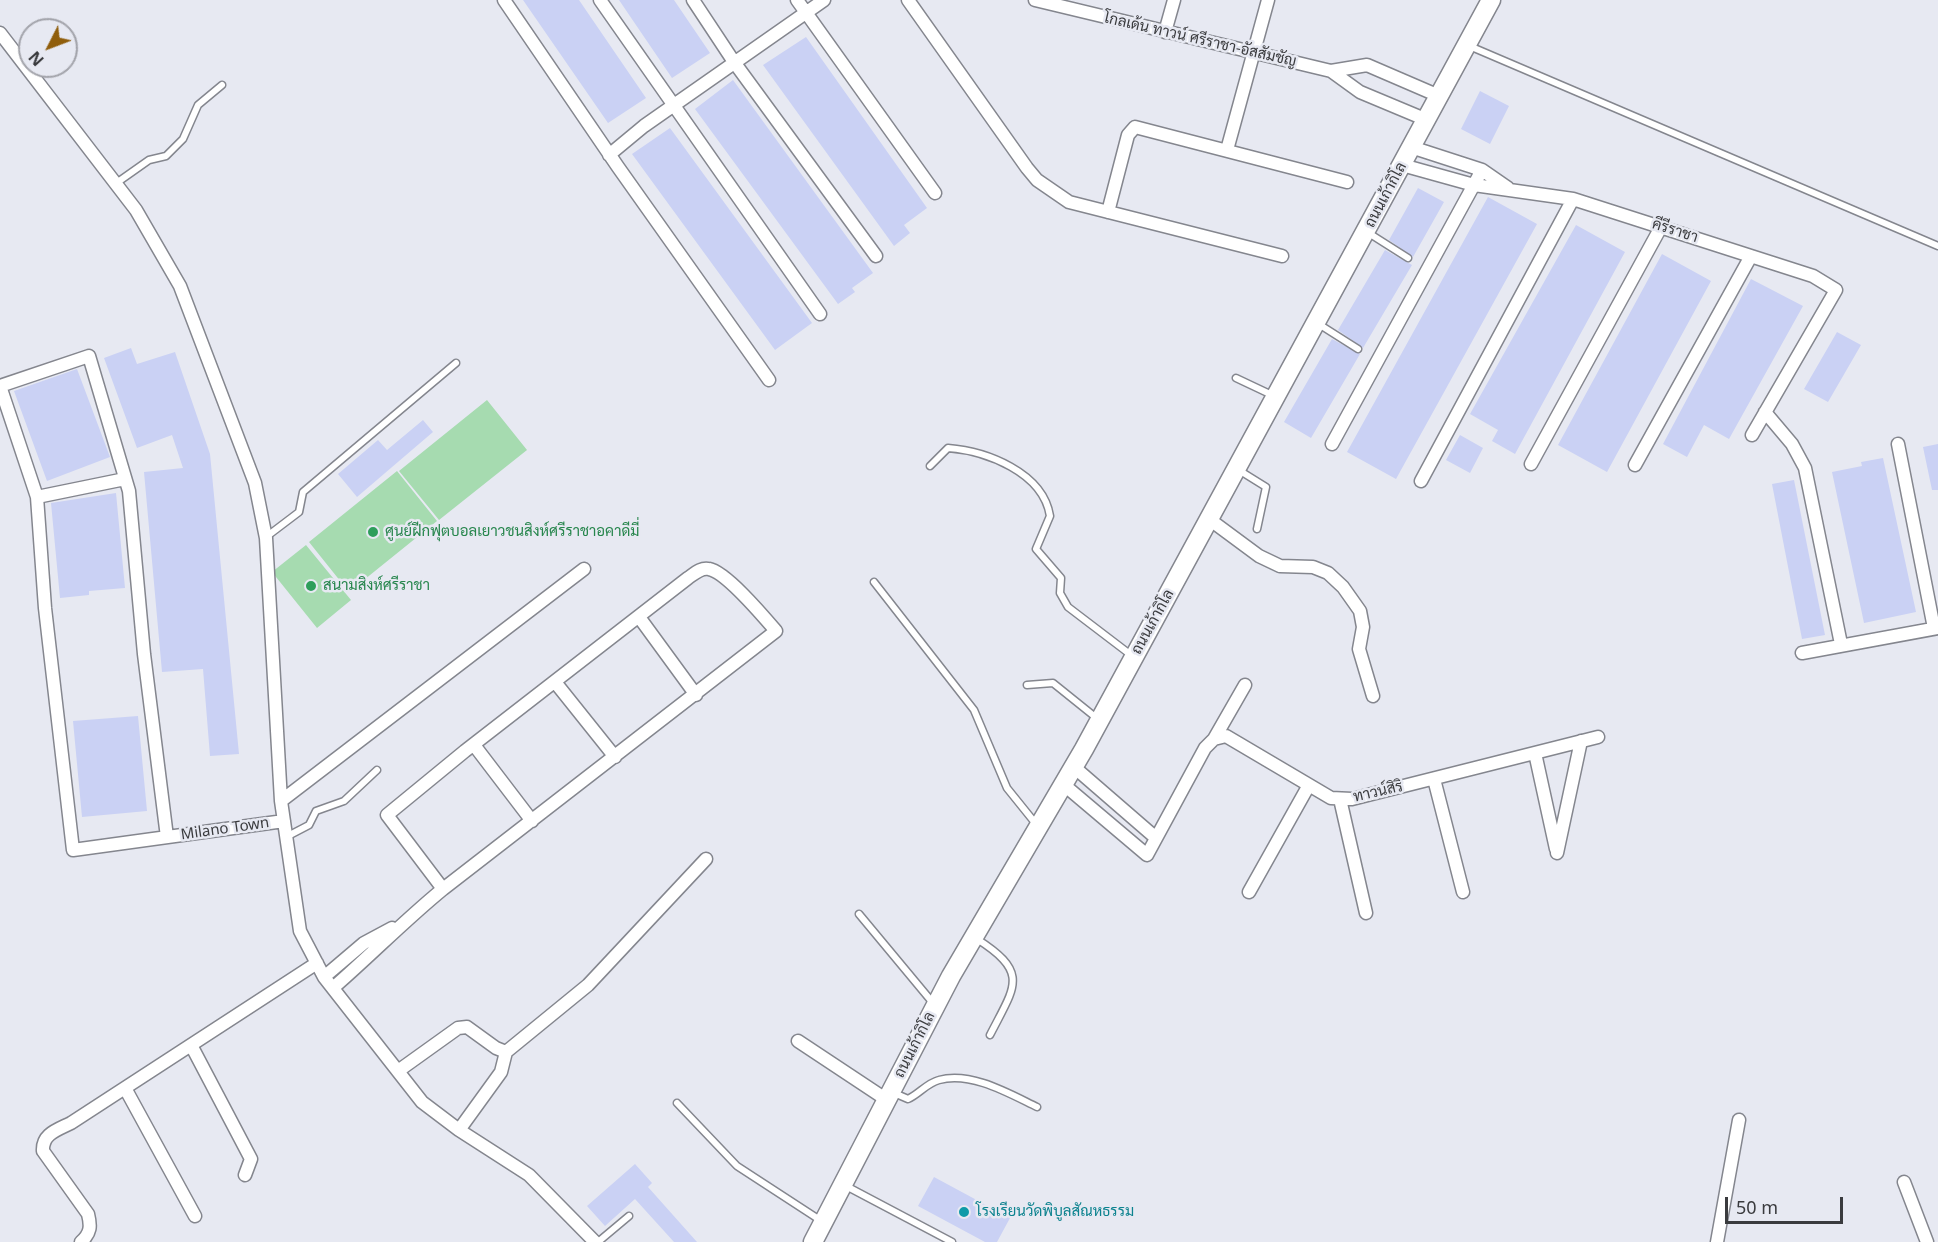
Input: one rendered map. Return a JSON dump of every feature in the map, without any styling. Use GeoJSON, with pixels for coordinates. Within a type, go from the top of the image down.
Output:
{"type":"FeatureCollection","features":[{"type":"Feature","properties":{"kind":"main road","name":"ถนนเก้ากิโล"},"geometry":{"type":"LineString","coordinates":[[813,1242],[935,1006],[1100,720],[1491,0]]}},
{"type":"Feature","properties":{"kind":"street"},"geometry":{"type":"LineString","coordinates":[[504,0],[609,155],[769,380]]}},
{"type":"Feature","properties":{"kind":"street"},"geometry":{"type":"LineString","coordinates":[[600,0],[820,314]]}},
{"type":"Feature","properties":{"kind":"street"},"geometry":{"type":"LineString","coordinates":[[693,0],[734,62],[876,256]]}},
{"type":"Feature","properties":{"kind":"street"},"geometry":{"type":"LineString","coordinates":[[797,0],[935,193]]}},
{"type":"Feature","properties":{"kind":"street"},"geometry":{"type":"LineString","coordinates":[[609,155],[673,105],[824,0]]}},
{"type":"Feature","properties":{"kind":"street"},"geometry":{"type":"LineString","coordinates":[[908,0],[1036,180],[1069,202],[1282,256]]}},
{"type":"Feature","properties":{"kind":"street","name":"โกลเด้น ทาวน์ ศรีราชา-อัสสัมชัญ"},"geometry":{"type":"LineString","coordinates":[[1035,0],[1081,6],[1165,32],[1331,70],[1367,65],[1439,96]]}},
{"type":"Feature","properties":{"kind":"street"},"geometry":{"type":"LineString","coordinates":[[1165,32],[1174,0]]}},
{"type":"Feature","properties":{"kind":"street"},"geometry":{"type":"LineString","coordinates":[[1227,150],[1268,0]]}},
{"type":"Feature","properties":{"kind":"street"},"geometry":{"type":"LineString","coordinates":[[0,33],[136,210],[180,286],[255,483],[266,538],[281,801],[300,931],[324,977],[422,1102],[459,1130],[529,1175],[592,1241]]}},
{"type":"Feature","properties":{"kind":"street","name":"โกลเด้น ทาวน์ ศรีราชา-อัสสัมชัญ"},"geometry":{"type":"LineString","coordinates":[[1331,70],[1360,92],[1427,120]]}},
{"type":"Feature","properties":{"kind":"street"},"geometry":{"type":"LineString","coordinates":[[1108,212],[1128,135],[1135,127],[1347,182]]}},
{"type":"Feature","properties":{"kind":"street","name":"คีรีราชา"},"geometry":{"type":"LineString","coordinates":[[1412,147],[1482,170],[1509,188]]}},
{"type":"Feature","properties":{"kind":"street","name":"คีรีราชา"},"geometry":{"type":"LineString","coordinates":[[1402,165],[1474,185],[1509,188],[1573,199],[1813,276],[1836,290],[1765,412]]}},
{"type":"Feature","properties":{"kind":"street"},"geometry":{"type":"LineString","coordinates":[[1332,444],[1482,170]]}},
{"type":"Feature","properties":{"kind":"street"},"geometry":{"type":"LineString","coordinates":[[1421,481],[1573,199]]}},
{"type":"Feature","properties":{"kind":"street"},"geometry":{"type":"LineString","coordinates":[[1532,464],[1661,227]]}},
{"type":"Feature","properties":{"kind":"street"},"geometry":{"type":"LineString","coordinates":[[1635,465],[1751,256]]}},
{"type":"Feature","properties":{"kind":"street"},"geometry":{"type":"LineString","coordinates":[[125,479],[37,497],[0,386],[89,356],[129,491],[144,654],[167,837]]}},
{"type":"Feature","properties":{"kind":"street"},"geometry":{"type":"LineString","coordinates":[[1752,435],[1765,412],[1792,444],[1805,468],[1841,644]]}},
{"type":"Feature","properties":{"kind":"street"},"geometry":{"type":"LineString","coordinates":[[1802,653],[1936,628],[1898,444]]}},
{"type":"Feature","properties":{"kind":"street","name":"Milano Town"},"geometry":{"type":"LineString","coordinates":[[37,497],[45,608],[73,850],[284,821]]}},
{"type":"Feature","properties":{"kind":"street"},"geometry":{"type":"LineString","coordinates":[[1209,519],[1259,556],[1280,566],[1313,567],[1328,573],[1343,587],[1360,611],[1363,627],[1359,649],[1373,696]]}},
{"type":"Feature","properties":{"kind":"street"},"geometry":{"type":"LineString","coordinates":[[333,987],[372,954],[401,923],[443,889],[777,631],[756,607],[717,572],[707,568],[688,578],[474,744],[387,815],[443,889]]}},
{"type":"Feature","properties":{"kind":"street"},"geometry":{"type":"LineString","coordinates":[[281,801],[584,569]]}},
{"type":"Feature","properties":{"kind":"street"},"geometry":{"type":"LineString","coordinates":[[639,617],[696,695]]}},
{"type":"Feature","properties":{"kind":"street"},"geometry":{"type":"LineString","coordinates":[[555,682],[615,757]]}},
{"type":"Feature","properties":{"kind":"street"},"geometry":{"type":"LineString","coordinates":[[1063,784],[1147,855],[1204,748],[1214,739],[1245,685]]}},
{"type":"Feature","properties":{"kind":"street","name":"ทาวน์สิริ"},"geometry":{"type":"LineString","coordinates":[[1214,739],[1226,736],[1331,798],[1352,799],[1598,737]]}},
{"type":"Feature","properties":{"kind":"street"},"geometry":{"type":"LineString","coordinates":[[1535,753],[1557,853],[1581,741]]}},
{"type":"Feature","properties":{"kind":"street"},"geometry":{"type":"LineString","coordinates":[[474,744],[532,821]]}},
{"type":"Feature","properties":{"kind":"street"},"geometry":{"type":"LineString","coordinates":[[1074,766],[1156,838]]}},
{"type":"Feature","properties":{"kind":"street"},"geometry":{"type":"LineString","coordinates":[[1434,778],[1462,892]]}},
{"type":"Feature","properties":{"kind":"street"},"geometry":{"type":"LineString","coordinates":[[1249,892],[1309,785]]}},
{"type":"Feature","properties":{"kind":"street"},"geometry":{"type":"LineString","coordinates":[[1340,799],[1366,913]]}},
{"type":"Feature","properties":{"kind":"street"},"geometry":{"type":"LineString","coordinates":[[459,1130],[501,1072],[506,1052],[588,985],[706,859]]}},
{"type":"Feature","properties":{"kind":"street"},"geometry":{"type":"LineString","coordinates":[[324,977],[364,943],[401,923]]}},
{"type":"Feature","properties":{"kind":"street"},"geometry":{"type":"LineString","coordinates":[[81,1242],[87,1236],[91,1225],[88,1214],[47,1159],[42,1144],[47,1135],[71,1123],[317,963]]}},
{"type":"Feature","properties":{"kind":"street"},"geometry":{"type":"LineString","coordinates":[[398,1071],[458,1028],[467,1027],[496,1048],[506,1052]]}},
{"type":"Feature","properties":{"kind":"street"},"geometry":{"type":"LineString","coordinates":[[798,1041],[889,1096]]}},
{"type":"Feature","properties":{"kind":"street"},"geometry":{"type":"LineString","coordinates":[[191,1045],[250,1159],[245,1175]]}},
{"type":"Feature","properties":{"kind":"street"},"geometry":{"type":"LineString","coordinates":[[125,1088],[195,1216]]}},
{"type":"Feature","properties":{"kind":"street"},"geometry":{"type":"LineString","coordinates":[[1717,1242],[1739,1120]]}},
{"type":"Feature","properties":{"kind":"street"},"geometry":{"type":"LineString","coordinates":[[1904,1182],[1927,1242]]}},
{"type":"Feature","properties":{"kind":"lane"},"geometry":{"type":"LineString","coordinates":[[1467,45],[1938,246]]}},
{"type":"Feature","properties":{"kind":"lane"},"geometry":{"type":"LineString","coordinates":[[115,184],[149,159],[166,156],[183,139],[198,105],[222,85]]}},
{"type":"Feature","properties":{"kind":"lane"},"geometry":{"type":"LineString","coordinates":[[1366,231],[1408,258]]}},
{"type":"Feature","properties":{"kind":"lane"},"geometry":{"type":"LineString","coordinates":[[1316,322],[1358,349]]}},
{"type":"Feature","properties":{"kind":"lane"},"geometry":{"type":"LineString","coordinates":[[266,538],[299,512],[303,492],[456,363]]}},
{"type":"Feature","properties":{"kind":"lane"},"geometry":{"type":"LineString","coordinates":[[1236,378],[1275,397]]}},
{"type":"Feature","properties":{"kind":"lane"},"geometry":{"type":"LineString","coordinates":[[930,466],[948,448],[966,449],[986,454],[1031,480],[1045,500],[1050,516],[1036,549],[1060,578],[1060,593],[1068,607],[1134,657]]}},
{"type":"Feature","properties":{"kind":"lane"},"geometry":{"type":"LineString","coordinates":[[1236,469],[1266,487],[1257,529]]}},
{"type":"Feature","properties":{"kind":"lane"},"geometry":{"type":"LineString","coordinates":[[874,582],[974,710],[1007,788],[1038,827]]}},
{"type":"Feature","properties":{"kind":"lane"},"geometry":{"type":"LineString","coordinates":[[1027,685],[1053,683],[1100,720]]}},
{"type":"Feature","properties":{"kind":"lane"},"geometry":{"type":"LineString","coordinates":[[286,838],[309,825],[316,811],[344,801],[377,770]]}},
{"type":"Feature","properties":{"kind":"lane"},"geometry":{"type":"LineString","coordinates":[[859,914],[935,1006]]}},
{"type":"Feature","properties":{"kind":"lane"},"geometry":{"type":"LineString","coordinates":[[974,937],[1007,962],[1013,978],[1012,992],[990,1035]]}},
{"type":"Feature","properties":{"kind":"lane"},"geometry":{"type":"LineString","coordinates":[[889,1096],[908,1099],[939,1080],[965,1079],[1005,1091],[1037,1107]]}},
{"type":"Feature","properties":{"kind":"lane"},"geometry":{"type":"LineString","coordinates":[[677,1103],[737,1166],[823,1222]]}},
{"type":"Feature","properties":{"kind":"lane"},"geometry":{"type":"LineString","coordinates":[[843,1184],[952,1242]]}},
{"type":"Feature","properties":{"kind":"lane"},"geometry":{"type":"LineString","coordinates":[[592,1241],[628,1216]]}},
{"type":"Feature","properties":{"kind":"green space"},"geometry":{"type":"Polygon","coordinates":[[[487,400],[527,450],[439,520],[399,471],[487,400]]]}},
{"type":"Feature","properties":{"kind":"green space","name":"ศูนย์ฝีกฟุตบอลเยาวชนสิงห์ศรีราชาอคาดีมี่"},"geometry":{"type":"Polygon","coordinates":[[[397,471],[437,521],[349,592],[309,542],[397,471]]]}},
{"type":"Feature","properties":{"kind":"green space","name":"สนามสิงห์ศรีราชา"},"geometry":{"type":"Polygon","coordinates":[[[306,545],[351,600],[317,628],[272,572],[306,545]]]}},
{"type":"Feature","properties":{"kind":"building"},"geometry":{"type":"Polygon","coordinates":[[[523,0],[579,0],[646,98],[608,123],[523,0]]]}},
{"type":"Feature","properties":{"kind":"building"},"geometry":{"type":"Polygon","coordinates":[[[619,0],[674,0],[710,53],[672,78],[619,0]]]}},
{"type":"Feature","properties":{"kind":"building"},"geometry":{"type":"Polygon","coordinates":[[[806,37],[927,208],[904,225],[910,233],[894,246],[763,65],[806,37]]]}},
{"type":"Feature","properties":{"kind":"building"},"geometry":{"type":"Polygon","coordinates":[[[733,80],[873,273],[852,288],[855,292],[838,304],[695,109],[733,80]]]}},
{"type":"Feature","properties":{"kind":"building"},"geometry":{"type":"Polygon","coordinates":[[[1480,91],[1509,106],[1490,144],[1461,129],[1480,91]]]}},
{"type":"Feature","properties":{"kind":"building"},"geometry":{"type":"Polygon","coordinates":[[[670,128],[812,323],[775,350],[632,154],[670,128]]]}},
{"type":"Feature","properties":{"kind":"building"},"geometry":{"type":"Polygon","coordinates":[[[1418,188],[1444,202],[1413,257],[1389,240],[1418,188]]]}},
{"type":"Feature","properties":{"kind":"building"},"geometry":{"type":"Polygon","coordinates":[[[1488,197],[1537,224],[1396,479],[1347,452],[1488,197]]]}},
{"type":"Feature","properties":{"kind":"building"},"geometry":{"type":"Polygon","coordinates":[[[1576,225],[1625,252],[1515,454],[1492,441],[1498,430],[1470,414],[1576,225]]]}},
{"type":"Feature","properties":{"kind":"building"},"geometry":{"type":"Polygon","coordinates":[[[1385,250],[1412,265],[1363,348],[1338,330],[1385,250]]]}},
{"type":"Feature","properties":{"kind":"building"},"geometry":{"type":"Polygon","coordinates":[[[1662,254],[1711,281],[1607,472],[1558,445],[1662,254]]]}},
{"type":"Feature","properties":{"kind":"building"},"geometry":{"type":"Polygon","coordinates":[[[1751,279],[1803,306],[1729,439],[1704,425],[1687,457],[1663,444],[1751,279]]]}},
{"type":"Feature","properties":{"kind":"building"},"geometry":{"type":"Polygon","coordinates":[[[1837,332],[1861,345],[1828,402],[1804,389],[1837,332]]]}},
{"type":"Feature","properties":{"kind":"building"},"geometry":{"type":"Polygon","coordinates":[[[1332,339],[1360,354],[1311,438],[1284,422],[1332,339]]]}},
{"type":"Feature","properties":{"kind":"building"},"geometry":{"type":"Polygon","coordinates":[[[131,348],[137,364],[175,352],[210,454],[239,754],[210,756],[203,669],[162,672],[144,472],[183,468],[172,435],[137,448],[104,358],[131,348]]]}},
{"type":"Feature","properties":{"kind":"building"},"geometry":{"type":"Polygon","coordinates":[[[77,369],[110,457],[47,481],[14,391],[77,369]]]}},
{"type":"Feature","properties":{"kind":"building"},"geometry":{"type":"Polygon","coordinates":[[[423,420],[433,432],[357,497],[338,474],[378,440],[387,450],[423,420]]]}},
{"type":"Feature","properties":{"kind":"building"},"geometry":{"type":"Polygon","coordinates":[[[1460,435],[1483,448],[1470,473],[1446,460],[1460,435]]]}},
{"type":"Feature","properties":{"kind":"building"},"geometry":{"type":"Polygon","coordinates":[[[1938,444],[1938,490],[1932,490],[1923,447],[1938,444]]]}},
{"type":"Feature","properties":{"kind":"building"},"geometry":{"type":"Polygon","coordinates":[[[1883,458],[1916,612],[1864,623],[1832,472],[1862,466],[1861,462],[1883,458]]]}},
{"type":"Feature","properties":{"kind":"building"},"geometry":{"type":"Polygon","coordinates":[[[1794,480],[1825,635],[1802,639],[1772,484],[1794,480]]]}},
{"type":"Feature","properties":{"kind":"building"},"geometry":{"type":"Polygon","coordinates":[[[116,493],[125,588],[89,591],[89,595],[60,598],[51,503],[116,493]]]}},
{"type":"Feature","properties":{"kind":"building"},"geometry":{"type":"Polygon","coordinates":[[[138,716],[147,811],[82,817],[73,721],[138,716]]]}},
{"type":"Feature","properties":{"kind":"building"},"geometry":{"type":"Polygon","coordinates":[[[635,1164],[652,1183],[648,1187],[697,1242],[674,1242],[635,1199],[605,1226],[587,1206],[635,1164]]]}},
{"type":"Feature","properties":{"kind":"building","name":"โรงเรียนวัดพิบูลสัณหธรรม"},"geometry":{"type":"Polygon","coordinates":[[[934,1177],[1010,1218],[997,1242],[985,1242],[918,1206],[934,1177]]]}},
{"type":"Feature","properties":{"kind":"place","name":"ศูนย์ฝีกฟุตบอลเยาวชนสิงห์ศรีราชาอคาดีมี่"},"geometry":{"type":"Point","coordinates":[373,532]}},
{"type":"Feature","properties":{"kind":"place","name":"สนามสิงห์ศรีราชา"},"geometry":{"type":"Point","coordinates":[311,586]}},
{"type":"Feature","properties":{"kind":"place","name":"โรงเรียนวัดพิบูลสัณหธรรม"},"geometry":{"type":"Point","coordinates":[964,1212]}}]}
